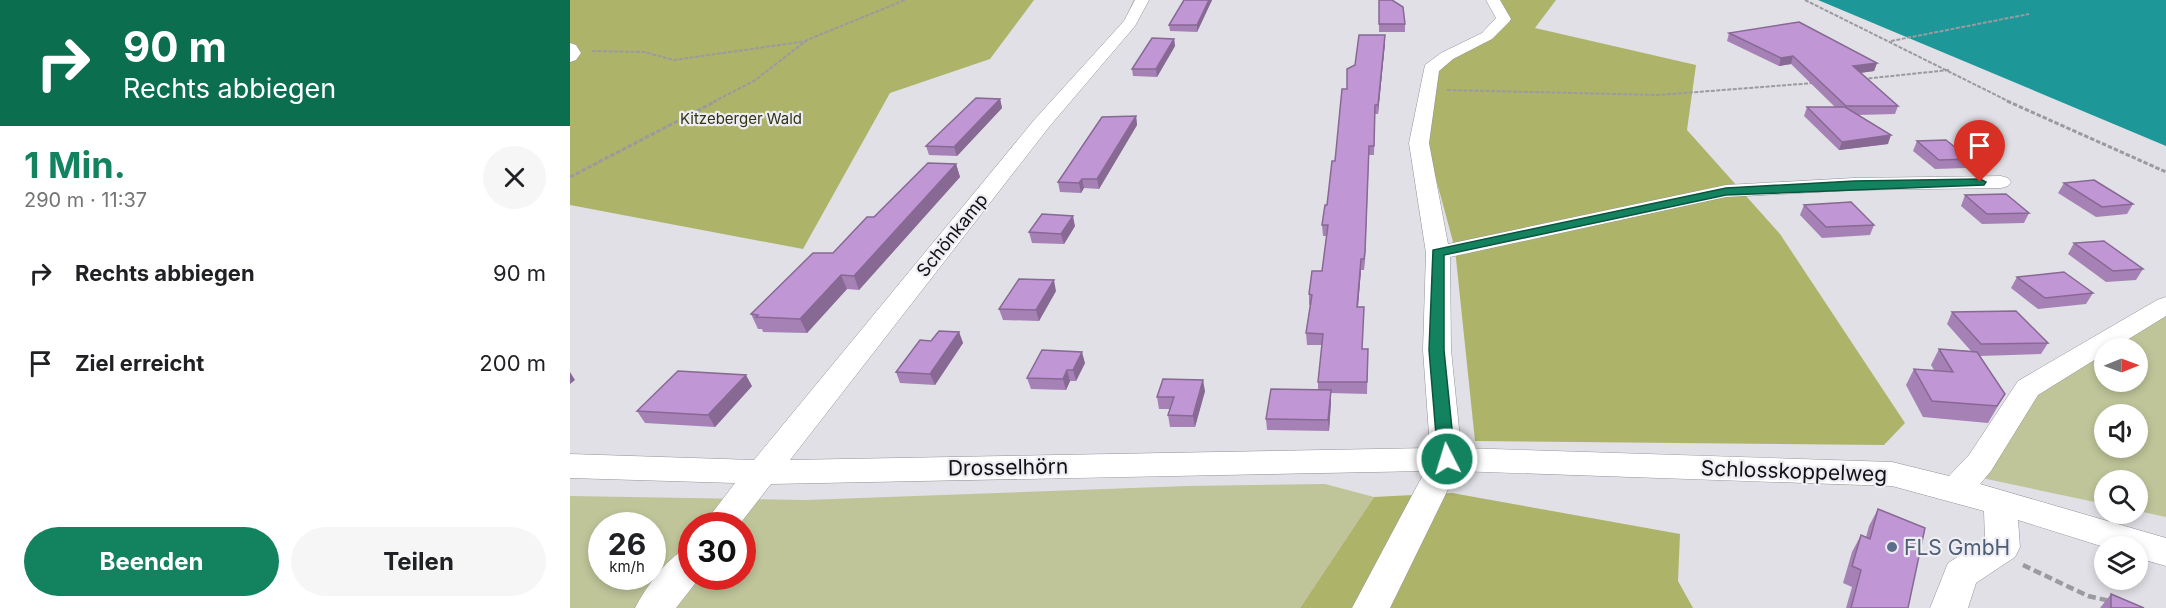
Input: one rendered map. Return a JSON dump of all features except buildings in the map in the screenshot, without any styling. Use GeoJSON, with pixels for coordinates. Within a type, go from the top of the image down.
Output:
{"type":"FeatureCollection","features":[{"type":"Feature","properties":{"kind":"street","name":"Schönkamp"},"geometry":{"type":"LineString","coordinates":[[731,512],[1042,123],[1130,23],[1142,0]]}},
{"type":"Feature","properties":{"kind":"street"},"geometry":{"type":"LineString","coordinates":[[1371,608],[1447,459],[1437,350],[1438,253],[1419,143],[1431,69],[1447,56],[1487,36],[1504,19],[1493,0]]}},
{"type":"Feature","properties":{"kind":"street"},"geometry":{"type":"LineString","coordinates":[[1438,253],[1726,191],[1854,184],[2001,182]]}},
{"type":"Feature","properties":{"kind":"street"},"geometry":{"type":"LineString","coordinates":[[1955,491],[1980,463],[2028,387],[2166,305]]}},
{"type":"Feature","properties":{"kind":"street","name":"Drosselhörn"},"geometry":{"type":"LineString","coordinates":[[570,466],[763,472],[1447,459]]}},
{"type":"Feature","properties":{"kind":"street","name":"Schlosskoppelweg"},"geometry":{"type":"LineString","coordinates":[[1447,459],[1892,474],[2000,502],[2166,552]]}},
{"type":"Feature","properties":{"kind":"street"},"geometry":{"type":"LineString","coordinates":[[1949,608],[1961,574],[2003,547],[2000,502]]}},
{"type":"Feature","properties":{"kind":"street"},"geometry":{"type":"LineString","coordinates":[[654,608],[678,578]]}},
{"type":"Feature","properties":{"kind":"path"},"geometry":{"type":"LineString","coordinates":[[571,52],[630,50],[674,60],[749,51],[807,40],[905,0]]}},
{"type":"Feature","properties":{"kind":"path"},"geometry":{"type":"LineString","coordinates":[[1805,0],[2023,109],[2166,172]]}},
{"type":"Feature","properties":{"kind":"path"},"geometry":{"type":"LineString","coordinates":[[1890,41],[2029,14]]}},
{"type":"Feature","properties":{"kind":"path"},"geometry":{"type":"LineString","coordinates":[[570,177],[754,81],[807,40]]}},
{"type":"Feature","properties":{"kind":"path"},"geometry":{"type":"LineString","coordinates":[[1853,80],[1949,70]]}},
{"type":"Feature","properties":{"kind":"path"},"geometry":{"type":"LineString","coordinates":[[1427,89],[1658,95],[1818,82]]}},
{"type":"Feature","properties":{"kind":"path"},"geometry":{"type":"LineString","coordinates":[[1995,552],[2088,596],[2116,603]]}},
{"type":"Feature","properties":{"kind":"green space","name":"Kitzeberger Wald"},"geometry":{"type":"Polygon","coordinates":[[[570,0],[1034,0],[990,59],[890,93],[803,249],[570,205],[570,0]]]}},
{"type":"Feature","properties":{"kind":"green space"},"geometry":{"type":"Polygon","coordinates":[[[1496,0],[1556,0],[1535,28],[1696,65],[1687,130],[1780,234],[1905,423],[1884,445],[1475,441],[1455,249],[1426,142],[1436,69],[1507,19],[1496,0]]]}},
{"type":"Feature","properties":{"kind":"green space"},"geometry":{"type":"Polygon","coordinates":[[[2166,315],[2166,517],[2148,513],[2148,470],[2094,470],[2094,502],[1982,478],[2025,409],[2046,384],[2094,356],[2094,392],[2148,392],[2148,338],[2126,338],[2166,315]]]}},
{"type":"Feature","properties":{"kind":"green space"},"geometry":{"type":"Polygon","coordinates":[[[1325,484],[1374,497],[1300,608],[570,608],[570,496],[806,500],[1187,486],[1325,484]]]}},
{"type":"Feature","properties":{"kind":"green space"},"geometry":{"type":"Polygon","coordinates":[[[1452,493],[1680,534],[1678,581],[1693,608],[1300,608],[1374,497],[1452,493]]]}},
{"type":"Feature","properties":{"kind":"water"},"geometry":{"type":"Polygon","coordinates":[[[1818,0],[2166,0],[2166,146],[1818,0]]]}},
{"type":"Feature","properties":{"kind":"place","name":"FLS GmbH"},"geometry":{"type":"Point","coordinates":[1892,547]}},
{"type":"Feature","properties":{"kind":"route"},"geometry":{"type":"LineString","coordinates":[[1447,459],[1437,350],[1438,253],[1726,191],[1854,184],[1980,182]]}}]}
